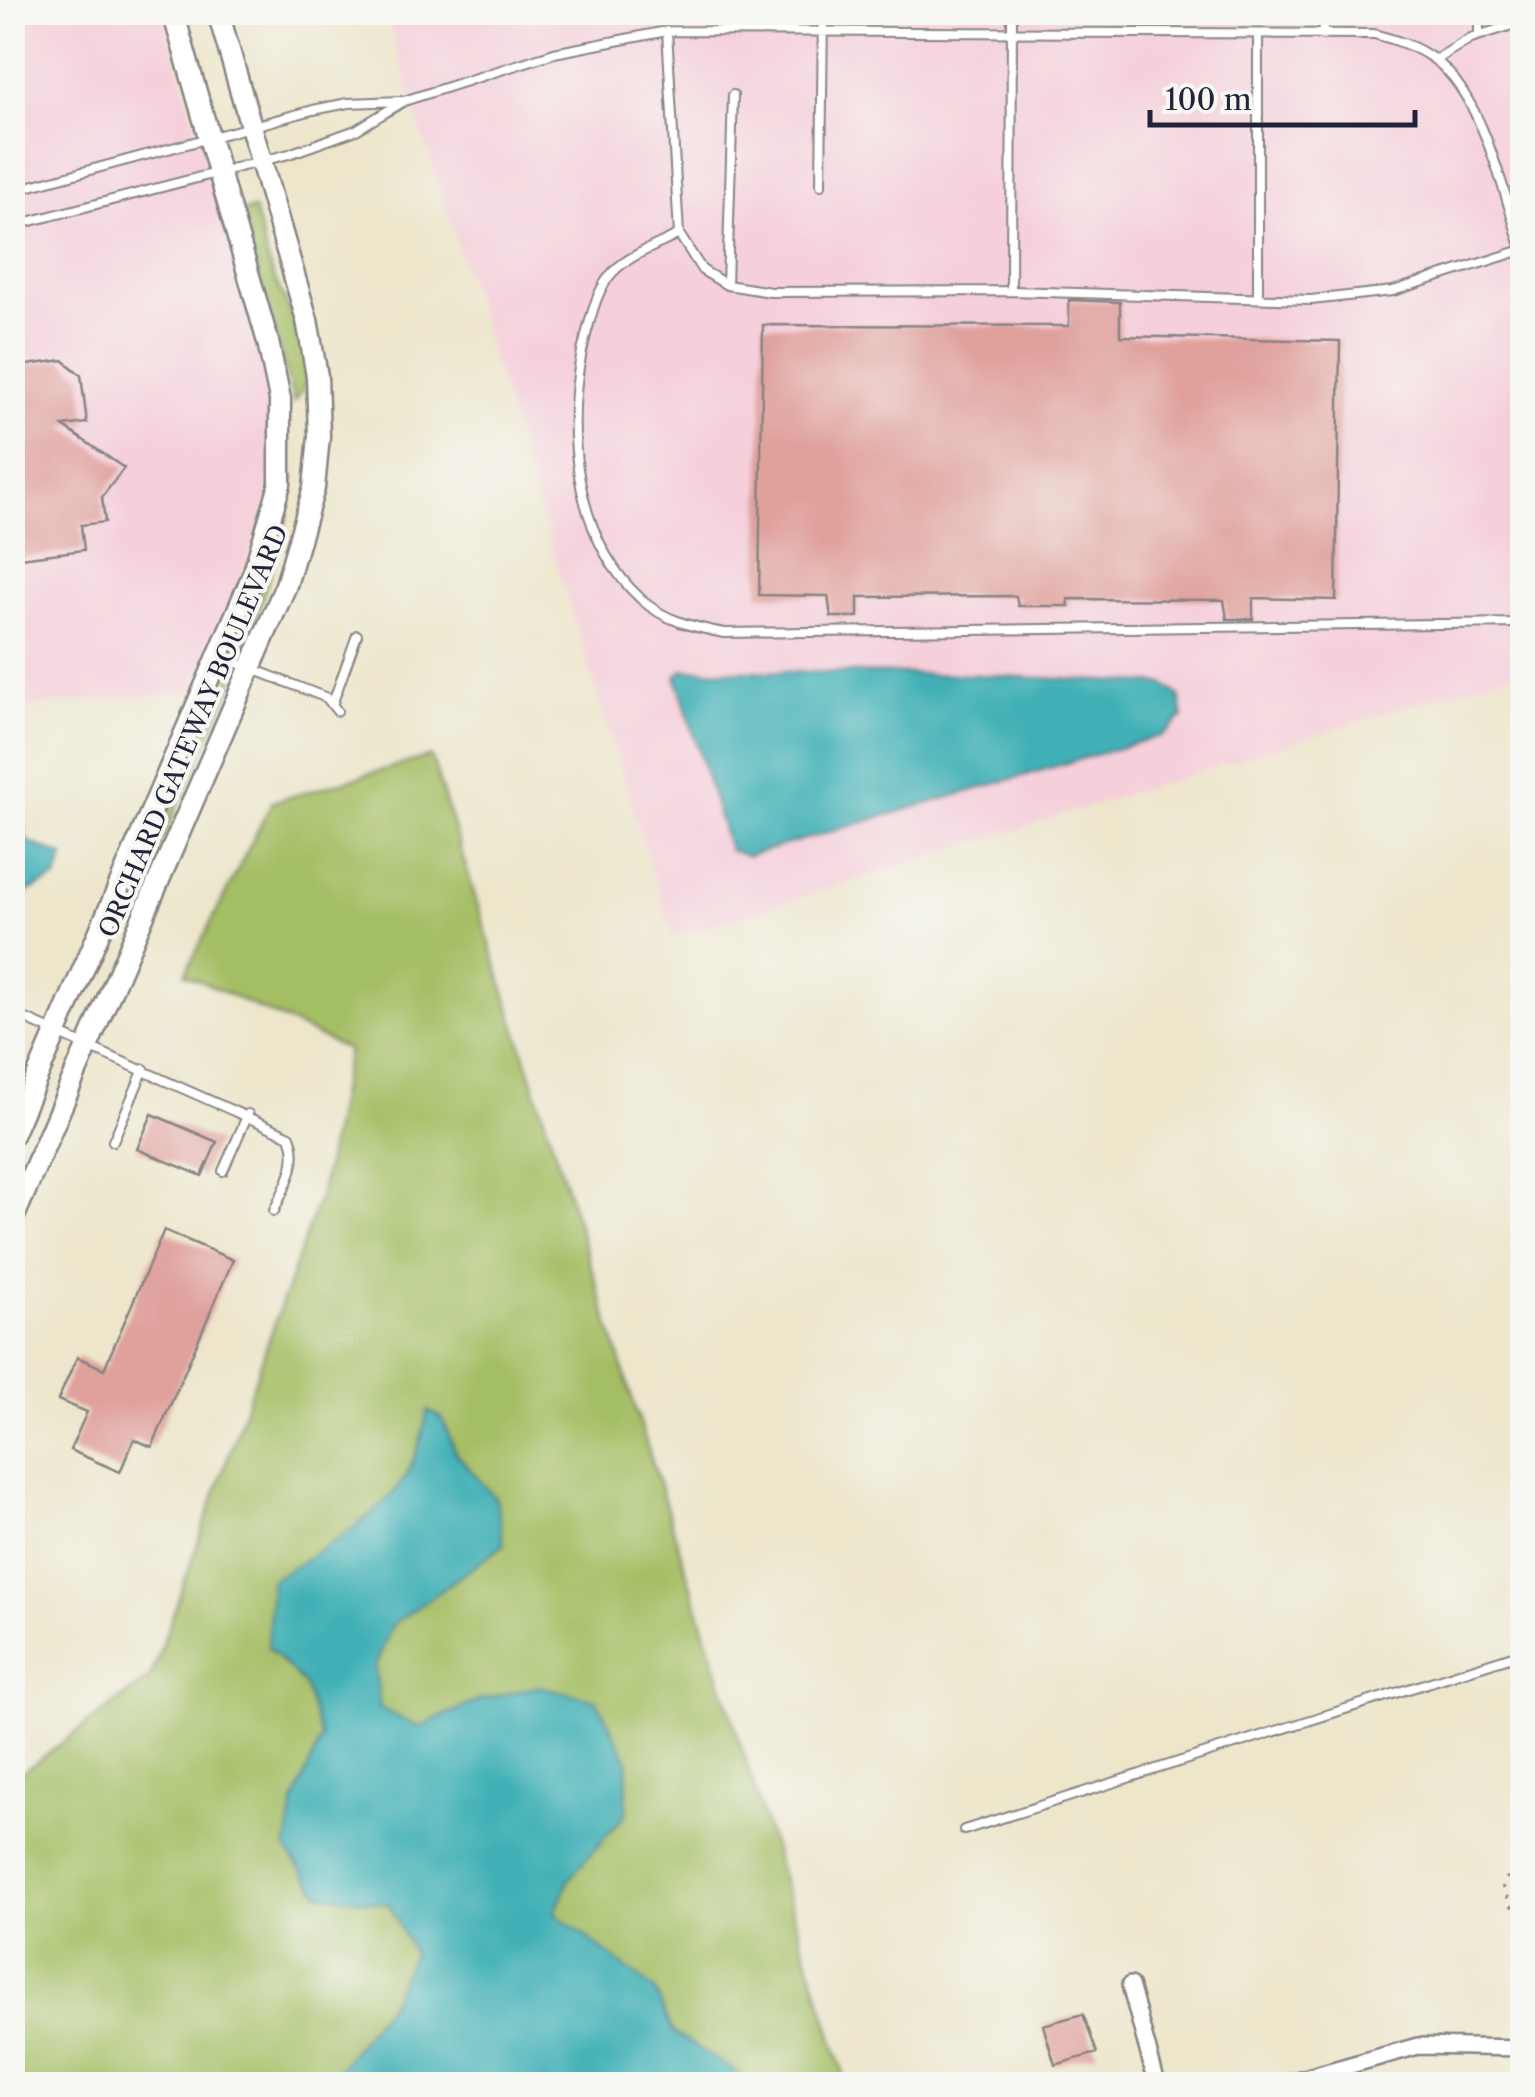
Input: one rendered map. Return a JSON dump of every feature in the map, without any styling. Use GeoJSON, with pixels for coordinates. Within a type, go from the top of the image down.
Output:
{"type":"FeatureCollection","features":[{"type":"Feature","properties":{"kind":"street","name":"ORCHARD GATEWAY BOULEVARD"},"geometry":{"type":"LineString","coordinates":[[12,1135],[218,656],[268,534],[280,484],[283,434],[268,342],[173,12]]}},
{"type":"Feature","properties":{"kind":"street","name":"ORCHARD GATEWAY BOULEVARD"},"geometry":{"type":"LineString","coordinates":[[12,1221],[250,668],[303,538],[314,488],[320,436],[317,376],[308,320],[218,12]]}},
{"type":"Feature","properties":{"kind":"street"},"geometry":{"type":"LineString","coordinates":[[1130,1985],[1158,2084]]}},
{"type":"Feature","properties":{"kind":"street"},"geometry":{"type":"LineString","coordinates":[[1283,2084],[1418,2046],[1522,2048]]}},
{"type":"Feature","properties":{"kind":"lane"},"geometry":{"type":"LineString","coordinates":[[822,185],[823,12]]}},
{"type":"Feature","properties":{"kind":"lane"},"geometry":{"type":"LineString","coordinates":[[1011,291],[1012,12]]}},
{"type":"Feature","properties":{"kind":"lane"},"geometry":{"type":"LineString","coordinates":[[1323,12],[1323,34]]}},
{"type":"Feature","properties":{"kind":"lane"},"geometry":{"type":"LineString","coordinates":[[1479,12],[1479,35]]}},
{"type":"Feature","properties":{"kind":"lane"},"geometry":{"type":"LineString","coordinates":[[1435,60],[1479,35],[1522,22]]}},
{"type":"Feature","properties":{"kind":"lane"},"geometry":{"type":"LineString","coordinates":[[12,226],[261,160],[356,130],[404,101],[554,53],[667,30],[1374,34],[1435,60],[1448,72],[1477,117],[1522,250],[1393,290],[1312,300],[1011,291],[771,292],[728,285],[702,270],[679,234],[667,30]]}},
{"type":"Feature","properties":{"kind":"lane"},"geometry":{"type":"LineString","coordinates":[[1258,34],[1258,296]]}},
{"type":"Feature","properties":{"kind":"lane"},"geometry":{"type":"LineString","coordinates":[[728,285],[733,95]]}},
{"type":"Feature","properties":{"kind":"lane"},"geometry":{"type":"LineString","coordinates":[[12,191],[250,124],[348,103],[404,101]]}},
{"type":"Feature","properties":{"kind":"lane"},"geometry":{"type":"LineString","coordinates":[[679,234],[614,271],[606,281],[589,322],[576,385],[576,449],[600,548],[639,598],[675,621],[724,633],[1522,623]]}},
{"type":"Feature","properties":{"kind":"lane"},"geometry":{"type":"LineString","coordinates":[[218,656],[335,708],[357,635]]}},
{"type":"Feature","properties":{"kind":"lane"},"geometry":{"type":"LineString","coordinates":[[18,1015],[248,1114],[290,1136],[296,1151],[274,1211]]}},
{"type":"Feature","properties":{"kind":"lane"},"geometry":{"type":"LineString","coordinates":[[113,1141],[144,1069]]}},
{"type":"Feature","properties":{"kind":"lane"},"geometry":{"type":"LineString","coordinates":[[223,1171],[248,1114]]}},
{"type":"Feature","properties":{"kind":"lane"},"geometry":{"type":"LineString","coordinates":[[964,1830],[1522,1652]]}},
{"type":"Feature","properties":{"kind":"path"},"geometry":{"type":"LineString","coordinates":[[1522,1864],[1512,1867],[1502,1888],[1522,1925]]}},
{"type":"Feature","properties":{"kind":"shaded area"},"geometry":{"type":"Polygon","coordinates":[[[13,13],[163,13],[266,369],[271,470],[267,501],[246,565],[191,692],[13,708],[13,13]]]}},
{"type":"Feature","properties":{"kind":"shaded area"},"geometry":{"type":"Polygon","coordinates":[[[385,13],[1522,13],[1522,670],[673,938],[385,13]]]}},
{"type":"Feature","properties":{"kind":"green space"},"geometry":{"type":"Polygon","coordinates":[[[254,209],[271,270],[306,354],[304,388],[294,402],[241,212],[254,209]]]}},
{"type":"Feature","properties":{"kind":"green space"},"geometry":{"type":"Polygon","coordinates":[[[294,475],[284,530],[246,651],[240,654],[233,649],[272,554],[294,475]]]}},
{"type":"Feature","properties":{"kind":"green space"},"geometry":{"type":"Polygon","coordinates":[[[223,670],[233,672],[235,678],[144,881],[180,772],[223,670]]]}},
{"type":"Feature","properties":{"kind":"green space"},"geometry":{"type":"Polygon","coordinates":[[[431,756],[847,2084],[13,2084],[12,1780],[151,1677],[321,1191],[348,1050],[185,974],[272,802],[431,756]]]}},
{"type":"Feature","properties":{"kind":"water"},"geometry":{"type":"Polygon","coordinates":[[[683,670],[978,675],[1164,684],[1179,696],[1183,717],[1164,735],[747,856],[729,850],[676,676],[683,670]]]}},
{"type":"Feature","properties":{"kind":"water"},"geometry":{"type":"Polygon","coordinates":[[[13,804],[22,812],[26,841],[64,856],[57,878],[17,897],[12,896],[13,804]]]}},
{"type":"Feature","properties":{"kind":"water"},"geometry":{"type":"Polygon","coordinates":[[[428,1411],[442,1418],[456,1453],[496,1499],[504,1545],[392,1625],[375,1667],[380,1708],[418,1727],[480,1700],[539,1686],[597,1700],[628,1761],[626,1814],[569,1879],[555,1913],[654,1989],[673,2032],[753,2084],[327,2084],[390,2002],[413,1954],[389,1904],[320,1894],[286,1849],[294,1803],[321,1738],[304,1684],[268,1648],[271,1580],[343,1536],[392,1494],[412,1463],[428,1411]]]}},
{"type":"Feature","properties":{"kind":"building"},"geometry":{"type":"Polygon","coordinates":[[[1069,300],[1120,302],[1120,336],[1340,341],[1336,600],[1253,598],[1253,619],[1227,619],[1224,600],[1068,599],[1069,606],[1018,606],[1016,596],[858,597],[858,617],[831,617],[828,596],[759,595],[763,325],[1069,326],[1069,300]]]}},
{"type":"Feature","properties":{"kind":"building"},"geometry":{"type":"Polygon","coordinates":[[[63,360],[81,375],[87,423],[63,426],[124,468],[102,497],[105,522],[81,525],[84,550],[12,559],[12,367],[63,360]]]}},
{"type":"Feature","properties":{"kind":"building"},"geometry":{"type":"Polygon","coordinates":[[[152,1114],[217,1142],[202,1176],[137,1149],[152,1114]]]}},
{"type":"Feature","properties":{"kind":"building"},"geometry":{"type":"Polygon","coordinates":[[[164,1230],[233,1260],[152,1447],[134,1439],[120,1472],[70,1450],[87,1412],[58,1400],[77,1357],[104,1369],[164,1230]]]}},
{"type":"Feature","properties":{"kind":"building"},"geometry":{"type":"Polygon","coordinates":[[[1083,2014],[1097,2053],[1055,2065],[1043,2025],[1083,2014]]]}}]}
